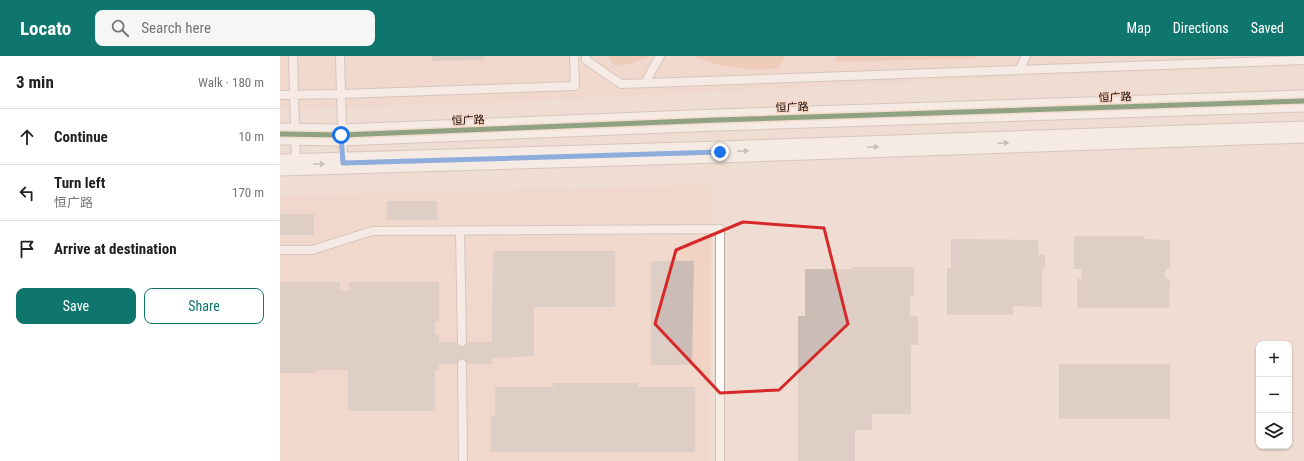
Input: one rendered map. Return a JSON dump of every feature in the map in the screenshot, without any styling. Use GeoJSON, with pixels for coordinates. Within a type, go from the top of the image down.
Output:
{"type":"FeatureCollection","features":[{"type":"Feature","properties":{"kind":"street","name":"恒广路"},"geometry":{"type":"LineString","coordinates":[[288,134],[341,135],[717,120],[1304,101]]}},
{"type":"Feature","properties":{"kind":"street"},"geometry":{"type":"LineString","coordinates":[[288,165],[728,152],[1304,132]]}},
{"type":"Feature","properties":{"kind":"lane"},"geometry":{"type":"LineString","coordinates":[[288,165],[288,134],[294,94],[293,56]]}},
{"type":"Feature","properties":{"kind":"lane"},"geometry":{"type":"LineString","coordinates":[[340,56],[341,135],[343,163]]}},
{"type":"Feature","properties":{"kind":"lane"},"geometry":{"type":"LineString","coordinates":[[280,95],[575,86],[574,56]]}},
{"type":"Feature","properties":{"kind":"lane"},"geometry":{"type":"LineString","coordinates":[[586,56],[586,60],[621,84],[1304,60]]}},
{"type":"Feature","properties":{"kind":"lane"},"geometry":{"type":"LineString","coordinates":[[644,83],[660,56]]}},
{"type":"Feature","properties":{"kind":"lane"},"geometry":{"type":"LineString","coordinates":[[1018,70],[1026,56]]}},
{"type":"Feature","properties":{"kind":"lane"},"geometry":{"type":"LineString","coordinates":[[280,250],[312,250],[372,232],[720,229],[720,461]]}},
{"type":"Feature","properties":{"kind":"lane"},"geometry":{"type":"LineString","coordinates":[[460,232],[462,342]]}},
{"type":"Feature","properties":{"kind":"lane"},"geometry":{"type":"LineString","coordinates":[[462,364],[463,461]]}},
{"type":"Feature","properties":{"kind":"highlighted area"},"geometry":{"type":"Polygon","coordinates":[[[743,222],[824,228],[848,324],[779,390],[720,393],[655,324],[676,250],[743,222]]]}},
{"type":"Feature","properties":{"kind":"shaded area"},"geometry":{"type":"Polygon","coordinates":[[[280,56],[1304,56],[1304,66],[1005,77],[547,100],[280,110],[280,56]]]}},
{"type":"Feature","properties":{"kind":"shaded area"},"geometry":{"type":"Polygon","coordinates":[[[608,56],[650,56],[631,64],[614,65],[608,56]]]}},
{"type":"Feature","properties":{"kind":"shaded area"},"geometry":{"type":"Polygon","coordinates":[[[696,56],[785,56],[779,68],[758,70],[718,65],[697,58],[696,56]]]}},
{"type":"Feature","properties":{"kind":"shaded area"},"geometry":{"type":"Polygon","coordinates":[[[837,56],[976,56],[979,58],[834,62],[837,56]]]}},
{"type":"Feature","properties":{"kind":"shaded area"},"geometry":{"type":"Polygon","coordinates":[[[711,185],[710,461],[280,461],[280,196],[711,185]]]}},
{"type":"Feature","properties":{"kind":"building"},"geometry":{"type":"Polygon","coordinates":[[[432,56],[484,56],[484,60],[432,61],[432,56]]]}},
{"type":"Feature","properties":{"kind":"building"},"geometry":{"type":"Polygon","coordinates":[[[387,201],[437,201],[437,220],[387,220],[387,201]]]}},
{"type":"Feature","properties":{"kind":"building"},"geometry":{"type":"Polygon","coordinates":[[[280,214],[314,214],[314,235],[280,235],[280,214]]]}},
{"type":"Feature","properties":{"kind":"building"},"geometry":{"type":"Polygon","coordinates":[[[1074,236],[1144,236],[1144,239],[1170,240],[1170,269],[1165,269],[1165,279],[1170,279],[1169,308],[1077,308],[1077,279],[1082,279],[1082,269],[1074,269],[1074,236]]]}},
{"type":"Feature","properties":{"kind":"building"},"geometry":{"type":"Polygon","coordinates":[[[951,239],[1038,240],[1038,255],[1045,255],[1045,269],[1042,269],[1042,307],[1013,306],[1013,315],[947,315],[947,268],[951,268],[951,239]]]}},
{"type":"Feature","properties":{"kind":"building"},"geometry":{"type":"Polygon","coordinates":[[[493,251],[615,251],[615,307],[534,307],[534,356],[492,358],[492,364],[439,364],[439,370],[435,370],[435,411],[348,411],[348,370],[316,370],[316,373],[280,373],[280,282],[340,282],[340,291],[349,291],[349,282],[439,282],[439,321],[435,321],[435,335],[439,335],[439,342],[492,342],[493,251]]]}},
{"type":"Feature","properties":{"kind":"building"},"geometry":{"type":"Polygon","coordinates":[[[651,261],[694,261],[692,365],[651,365],[651,261]]]}},
{"type":"Feature","properties":{"kind":"building"},"geometry":{"type":"Polygon","coordinates":[[[853,267],[914,267],[914,296],[910,296],[910,316],[918,316],[918,345],[911,345],[911,414],[872,414],[872,430],[855,430],[855,461],[798,461],[798,316],[805,316],[805,269],[853,269],[853,267]]]}},
{"type":"Feature","properties":{"kind":"building"},"geometry":{"type":"Polygon","coordinates":[[[1059,364],[1170,364],[1170,419],[1059,419],[1059,364]]]}},
{"type":"Feature","properties":{"kind":"building"},"geometry":{"type":"Polygon","coordinates":[[[553,383],[638,383],[638,387],[695,387],[695,452],[491,452],[491,416],[495,416],[495,387],[553,387],[553,383]]]}},
{"type":"Feature","properties":{"kind":"cycle path"},"geometry":{"type":"LineString","coordinates":[[280,134],[341,135],[717,120],[1304,101]]}},
{"type":"Feature","properties":{"kind":"route"},"geometry":{"type":"LineString","coordinates":[[341,135],[343,163],[720,152]]}}]}
